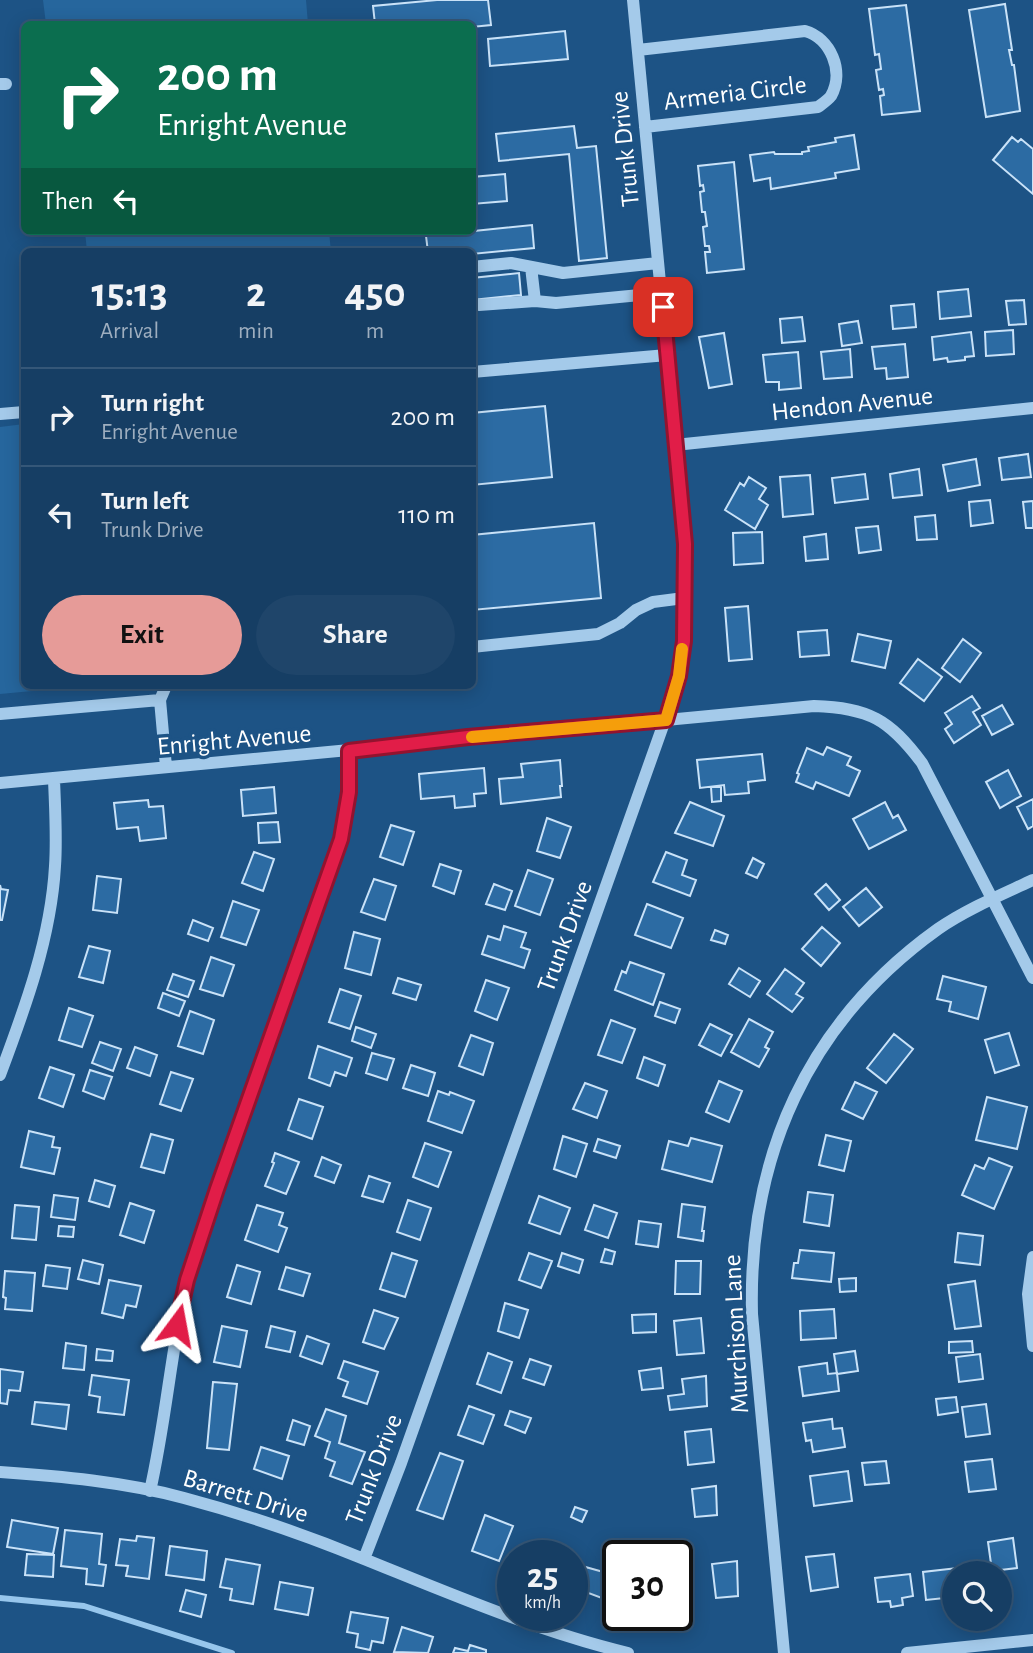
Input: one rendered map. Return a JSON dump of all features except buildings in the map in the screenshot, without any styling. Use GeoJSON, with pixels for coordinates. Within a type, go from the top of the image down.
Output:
{"type":"FeatureCollection","features":[{"type":"Feature","properties":{"kind":"street","name":"Trunk Drive"},"geometry":{"type":"LineString","coordinates":[[535,302],[556,303],[661,293],[633,0]]}},
{"type":"Feature","properties":{"kind":"street","name":"Armeria Circle"},"geometry":{"type":"LineString","coordinates":[[638,50],[805,31],[817,34],[828,44],[835,64],[835,81],[830,97],[818,107],[645,127]]}},
{"type":"Feature","properties":{"kind":"street"},"geometry":{"type":"LineString","coordinates":[[476,267],[511,263],[563,274],[658,263]]}},
{"type":"Feature","properties":{"kind":"street"},"geometry":{"type":"LineString","coordinates":[[479,305],[535,302],[531,267]]}},
{"type":"Feature","properties":{"kind":"street","name":"Trunk Drive"},"geometry":{"type":"LineString","coordinates":[[364,1559],[406,1450],[666,720],[679,676],[684,641],[685,544],[663,307]]}},
{"type":"Feature","properties":{"kind":"street"},"geometry":{"type":"LineString","coordinates":[[476,372],[667,355]]}},
{"type":"Feature","properties":{"kind":"street","name":"Hendon Avenue"},"geometry":{"type":"LineString","coordinates":[[675,445],[1033,408]]}},
{"type":"Feature","properties":{"kind":"street"},"geometry":{"type":"LineString","coordinates":[[0,414],[21,412]]}},
{"type":"Feature","properties":{"kind":"street"},"geometry":{"type":"LineString","coordinates":[[476,647],[598,635],[653,602],[684,598]]}},
{"type":"Feature","properties":{"kind":"street"},"geometry":{"type":"LineString","coordinates":[[165,689],[160,700],[166,767]]}},
{"type":"Feature","properties":{"kind":"street"},"geometry":{"type":"LineString","coordinates":[[0,714],[160,700]]}},
{"type":"Feature","properties":{"kind":"street","name":"Enright Avenue"},"geometry":{"type":"LineString","coordinates":[[0,783],[349,751],[468,737],[814,706],[840,707],[866,712],[892,729],[922,763],[1033,978]]}},
{"type":"Feature","properties":{"kind":"street"},"geometry":{"type":"LineString","coordinates":[[150,1491],[160,1447],[177,1325],[187,1280],[341,839],[349,792],[349,751]]}},
{"type":"Feature","properties":{"kind":"street"},"geometry":{"type":"LineString","coordinates":[[0,1075],[26,1003],[51,905],[55,854],[54,779]]}},
{"type":"Feature","properties":{"kind":"street","name":"Murchison Lane"},"geometry":{"type":"LineString","coordinates":[[784,1653],[752,1314],[752,1261],[761,1195],[777,1139],[798,1089],[821,1050],[847,1014],[875,983],[940,927],[1033,880]]}},
{"type":"Feature","properties":{"kind":"street"},"geometry":{"type":"LineString","coordinates":[[1033,1256],[1028,1294],[1033,1346]]}},
{"type":"Feature","properties":{"kind":"street","name":"Barrett Drive"},"geometry":{"type":"LineString","coordinates":[[0,1472],[182,1497],[271,1525],[364,1559],[509,1617],[586,1643],[628,1653]]}},
{"type":"Feature","properties":{"kind":"street"},"geometry":{"type":"LineString","coordinates":[[907,1653],[1033,1640]]}},
{"type":"Feature","properties":{"kind":"shaded area"},"geometry":{"type":"Polygon","coordinates":[[[43,0],[306,0],[308,21],[46,21],[43,0]]]}},
{"type":"Feature","properties":{"kind":"shaded area"},"geometry":{"type":"Polygon","coordinates":[[[85,235],[329,235],[331,248],[87,248],[85,235]]]}},
{"type":"Feature","properties":{"kind":"shaded area"},"geometry":{"type":"Polygon","coordinates":[[[21,424],[21,689],[54,689],[0,694],[0,427],[21,424]]]}},
{"type":"Feature","properties":{"kind":"waterway"},"geometry":{"type":"LineString","coordinates":[[0,1598],[84,1606],[232,1653]]}},
{"type":"Feature","properties":{"kind":"slow traffic"},"geometry":{"type":"LineString","coordinates":[[472,737],[666,720],[679,676],[682,649]]}},
{"type":"Feature","properties":{"kind":"route"},"geometry":{"type":"LineString","coordinates":[[177,1325],[187,1280],[217,1189],[341,839],[349,792],[349,751],[468,737],[666,720],[679,676],[684,641],[685,544],[663,307]]}}]}
